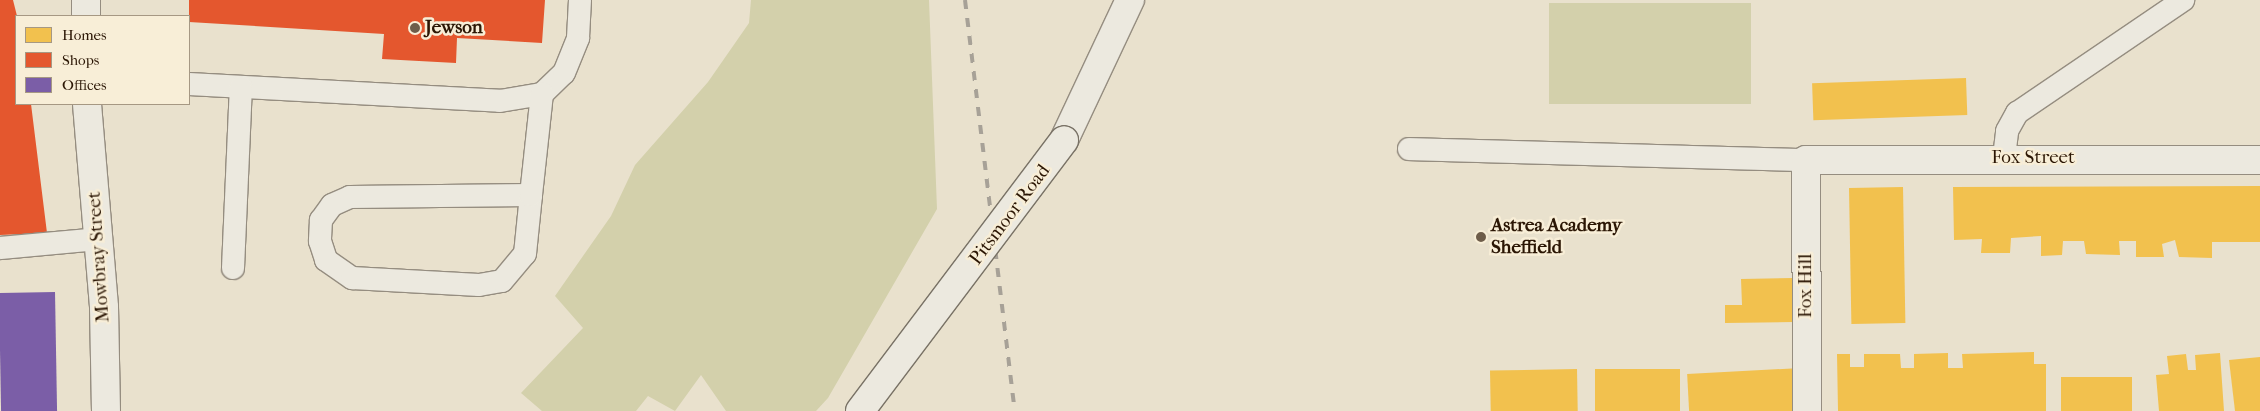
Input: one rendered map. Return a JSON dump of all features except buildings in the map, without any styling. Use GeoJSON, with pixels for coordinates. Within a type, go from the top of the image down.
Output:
{"type":"FeatureCollection","features":[{"type":"Feature","properties":{"kind":"street","name":"Pitsmoor Road"},"geometry":{"type":"LineString","coordinates":[[860,411],[1064,140],[1130,0]]}},
{"type":"Feature","properties":{"kind":"street","name":"Mowbray Street"},"geometry":{"type":"LineString","coordinates":[[87,105],[98,239],[106,411]]}},
{"type":"Feature","properties":{"kind":"street","name":"Fox Street"},"geometry":{"type":"LineString","coordinates":[[1806,160],[2004,157],[2260,160]]}},
{"type":"Feature","properties":{"kind":"street","name":"Fox Hill"},"geometry":{"type":"LineString","coordinates":[[1806,160],[1807,411]]}},
{"type":"Feature","properties":{"kind":"lane"},"geometry":{"type":"LineString","coordinates":[[190,84],[500,101],[542,94],[564,73],[578,38],[580,0]]}},
{"type":"Feature","properties":{"kind":"lane"},"geometry":{"type":"LineString","coordinates":[[2004,157],[2007,131],[2017,112],[2183,0]]}},
{"type":"Feature","properties":{"kind":"lane"},"geometry":{"type":"LineString","coordinates":[[233,268],[240,87]]}},
{"type":"Feature","properties":{"kind":"lane"},"geometry":{"type":"LineString","coordinates":[[531,195],[350,197],[332,205],[321,220],[320,241],[326,260],[352,278],[479,285],[502,281],[525,254],[542,94]]}},
{"type":"Feature","properties":{"kind":"lane"},"geometry":{"type":"LineString","coordinates":[[1409,149],[1806,160]]}},
{"type":"Feature","properties":{"kind":"lane"},"geometry":{"type":"LineString","coordinates":[[0,248],[98,239]]}},
{"type":"Feature","properties":{"kind":"shaded area"},"geometry":{"type":"Polygon","coordinates":[[[751,0],[929,0],[937,209],[828,398],[816,411],[726,411],[701,375],[675,411],[648,396],[636,411],[542,411],[521,393],[583,328],[555,296],[611,216],[635,165],[708,82],[749,23],[751,0]]]}},
{"type":"Feature","properties":{"kind":"shaded area"},"geometry":{"type":"Polygon","coordinates":[[[1549,3],[1751,3],[1751,104],[1549,104],[1549,3]]]}},
{"type":"Feature","properties":{"kind":"railway"},"geometry":{"type":"LineString","coordinates":[[965,0],[1015,411]]}},
{"type":"Feature","properties":{"kind":"place","name":"Jewson"},"geometry":{"type":"Point","coordinates":[415,28]}},
{"type":"Feature","properties":{"kind":"place","name":"Astrea Academy Sheffield"},"geometry":{"type":"Point","coordinates":[1481,237]}}]}
